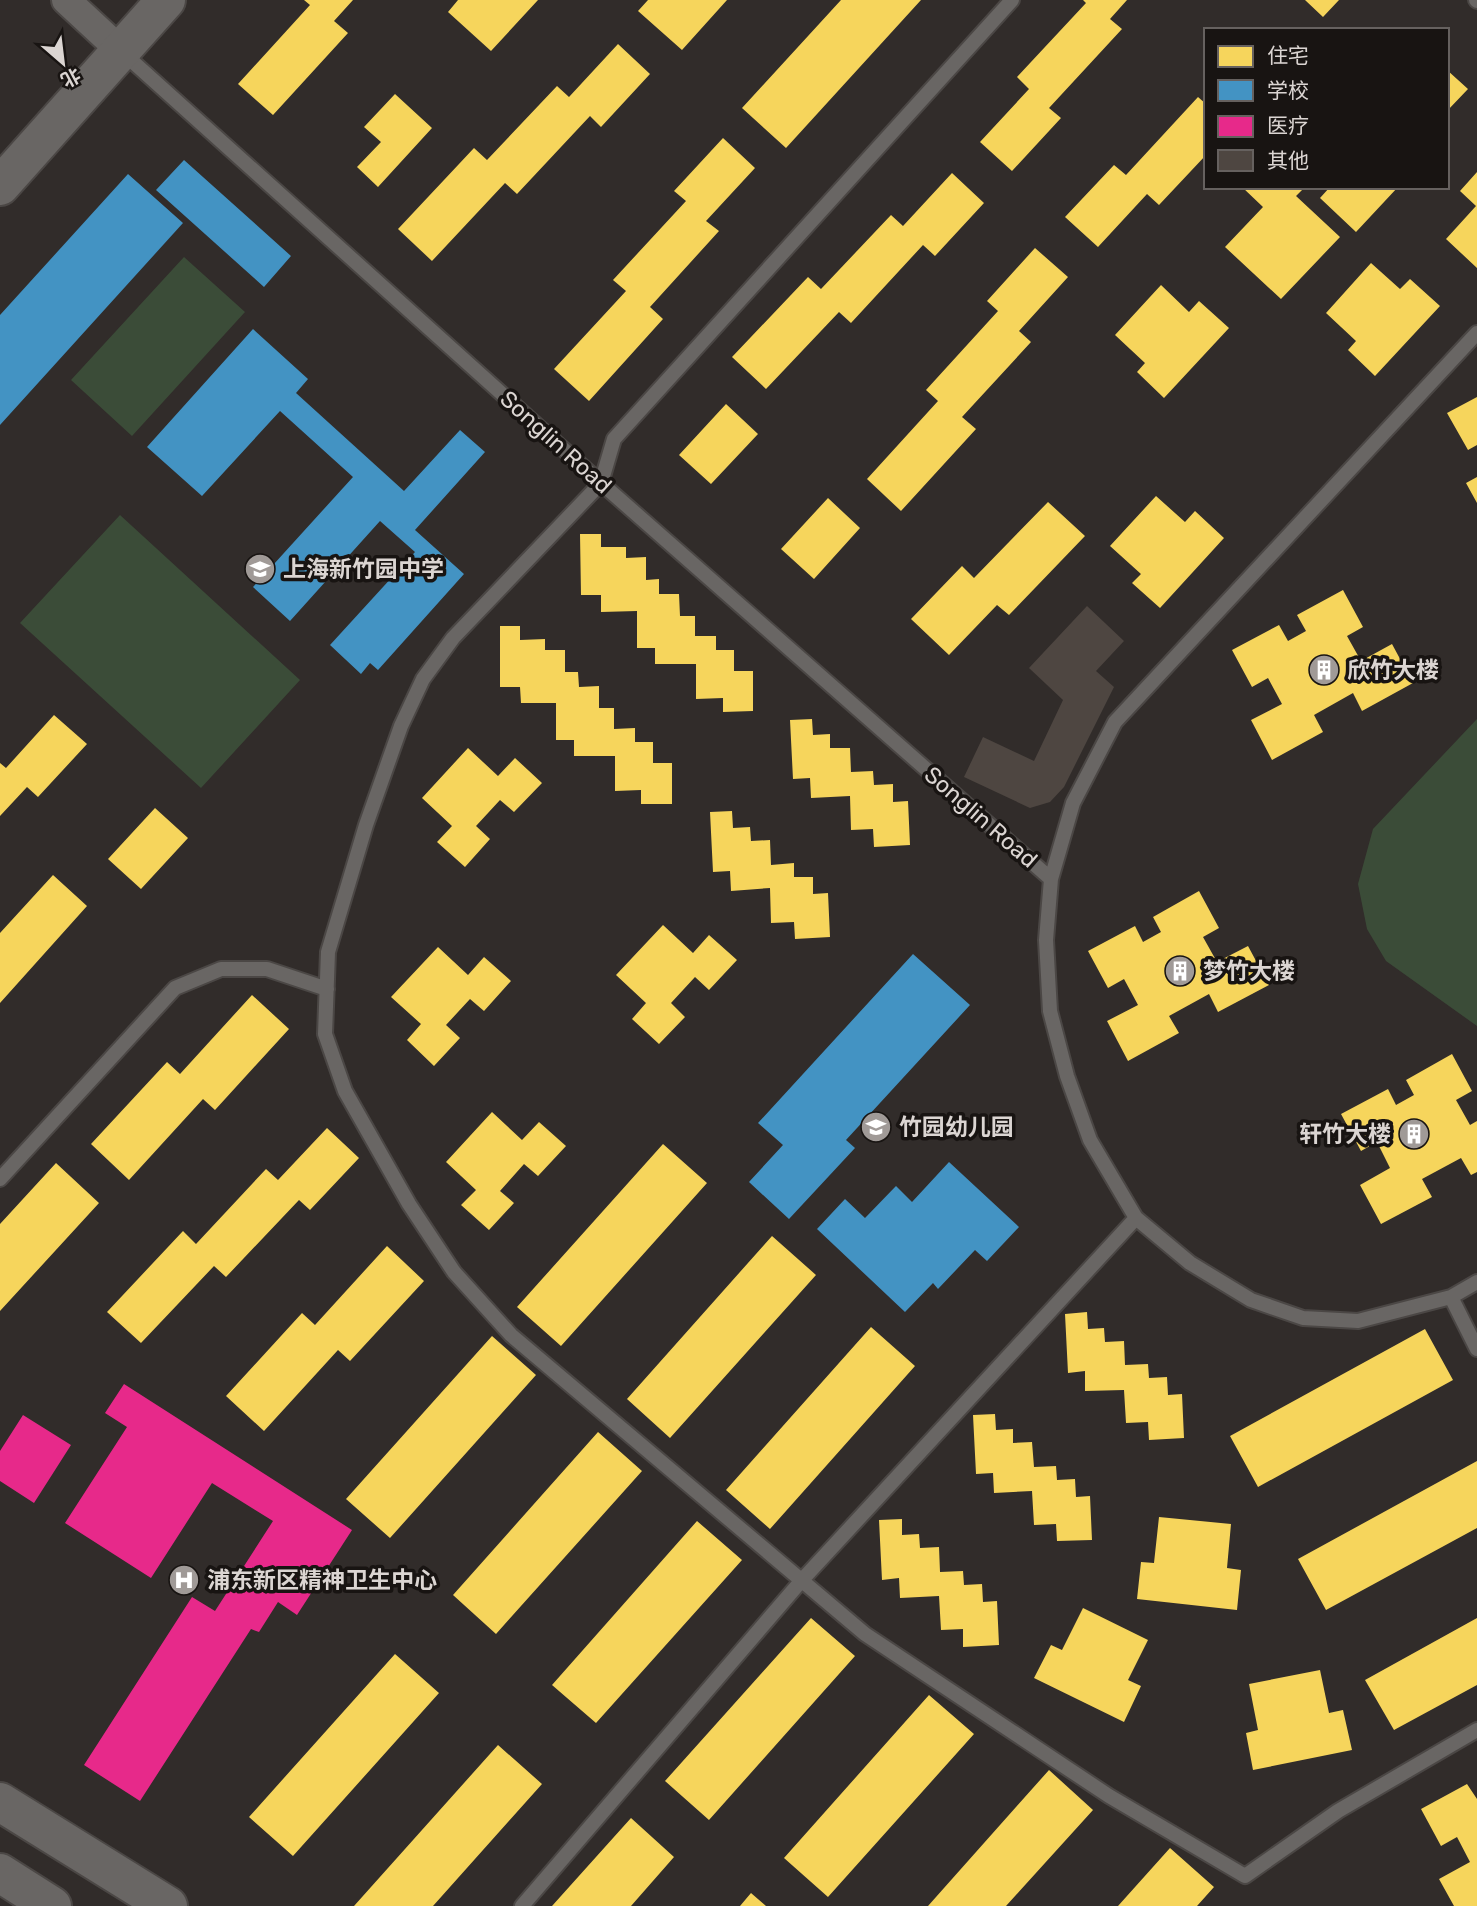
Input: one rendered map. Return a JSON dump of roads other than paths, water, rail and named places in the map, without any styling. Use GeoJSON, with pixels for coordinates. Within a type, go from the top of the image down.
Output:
{"type":"FeatureCollection","features":[{"type":"Feature","properties":{"kind":"main road"},"geometry":{"type":"LineString","coordinates":[[0,186],[166,0]]}},
{"type":"Feature","properties":{"kind":"main road"},"geometry":{"type":"LineString","coordinates":[[0,1802],[169,1906]]}},
{"type":"Feature","properties":{"kind":"main road"},"geometry":{"type":"LineString","coordinates":[[0,1873],[52,1906]]}},
{"type":"Feature","properties":{"kind":"street","name":"Songlin Road"},"geometry":{"type":"LineString","coordinates":[[66,0],[121,51]]}},
{"type":"Feature","properties":{"kind":"lane"},"geometry":{"type":"LineString","coordinates":[[1012,0],[614,439],[601,483],[453,638],[423,679],[401,726],[366,825],[328,952],[326,1034],[345,1091],[409,1204],[454,1272],[511,1335],[877,1642],[1110,1796],[1245,1877],[1338,1811],[1477,1730]]}},
{"type":"Feature","properties":{"kind":"lane","name":"Songlin Road"},"geometry":{"type":"LineString","coordinates":[[121,51],[601,483],[1051,879]]}},
{"type":"Feature","properties":{"kind":"lane"},"geometry":{"type":"LineString","coordinates":[[1477,332],[1115,722],[1073,803],[1051,879],[1046,940],[1050,1011],[1063,1063],[1090,1140],[1136,1218],[1190,1263],[1251,1300],[1303,1318],[1358,1321],[1451,1297],[1477,1282]]}},
{"type":"Feature","properties":{"kind":"lane"},"geometry":{"type":"LineString","coordinates":[[0,1179],[175,988],[222,969],[267,969],[327,989]]}},
{"type":"Feature","properties":{"kind":"lane"},"geometry":{"type":"LineString","coordinates":[[522,1906],[802,1580],[1136,1218]]}},
{"type":"Feature","properties":{"kind":"lane"},"geometry":{"type":"LineString","coordinates":[[1451,1297],[1477,1349]]}},
{"type":"Feature","properties":{"kind":"place","name":"上海新竹园中学"},"geometry":{"type":"Point","coordinates":[260,569]}},
{"type":"Feature","properties":{"kind":"place","name":"欣竹大楼"},"geometry":{"type":"Point","coordinates":[1324,670]}},
{"type":"Feature","properties":{"kind":"place","name":"梦竹大楼"},"geometry":{"type":"Point","coordinates":[1180,971]}},
{"type":"Feature","properties":{"kind":"place","name":"竹园幼儿园"},"geometry":{"type":"Point","coordinates":[876,1127]}},
{"type":"Feature","properties":{"kind":"place","name":"轩竹大楼"},"geometry":{"type":"Point","coordinates":[1414,1134]}},
{"type":"Feature","properties":{"kind":"place","name":"浦东新区精神卫生中心"},"geometry":{"type":"Point","coordinates":[184,1580]}}]}
